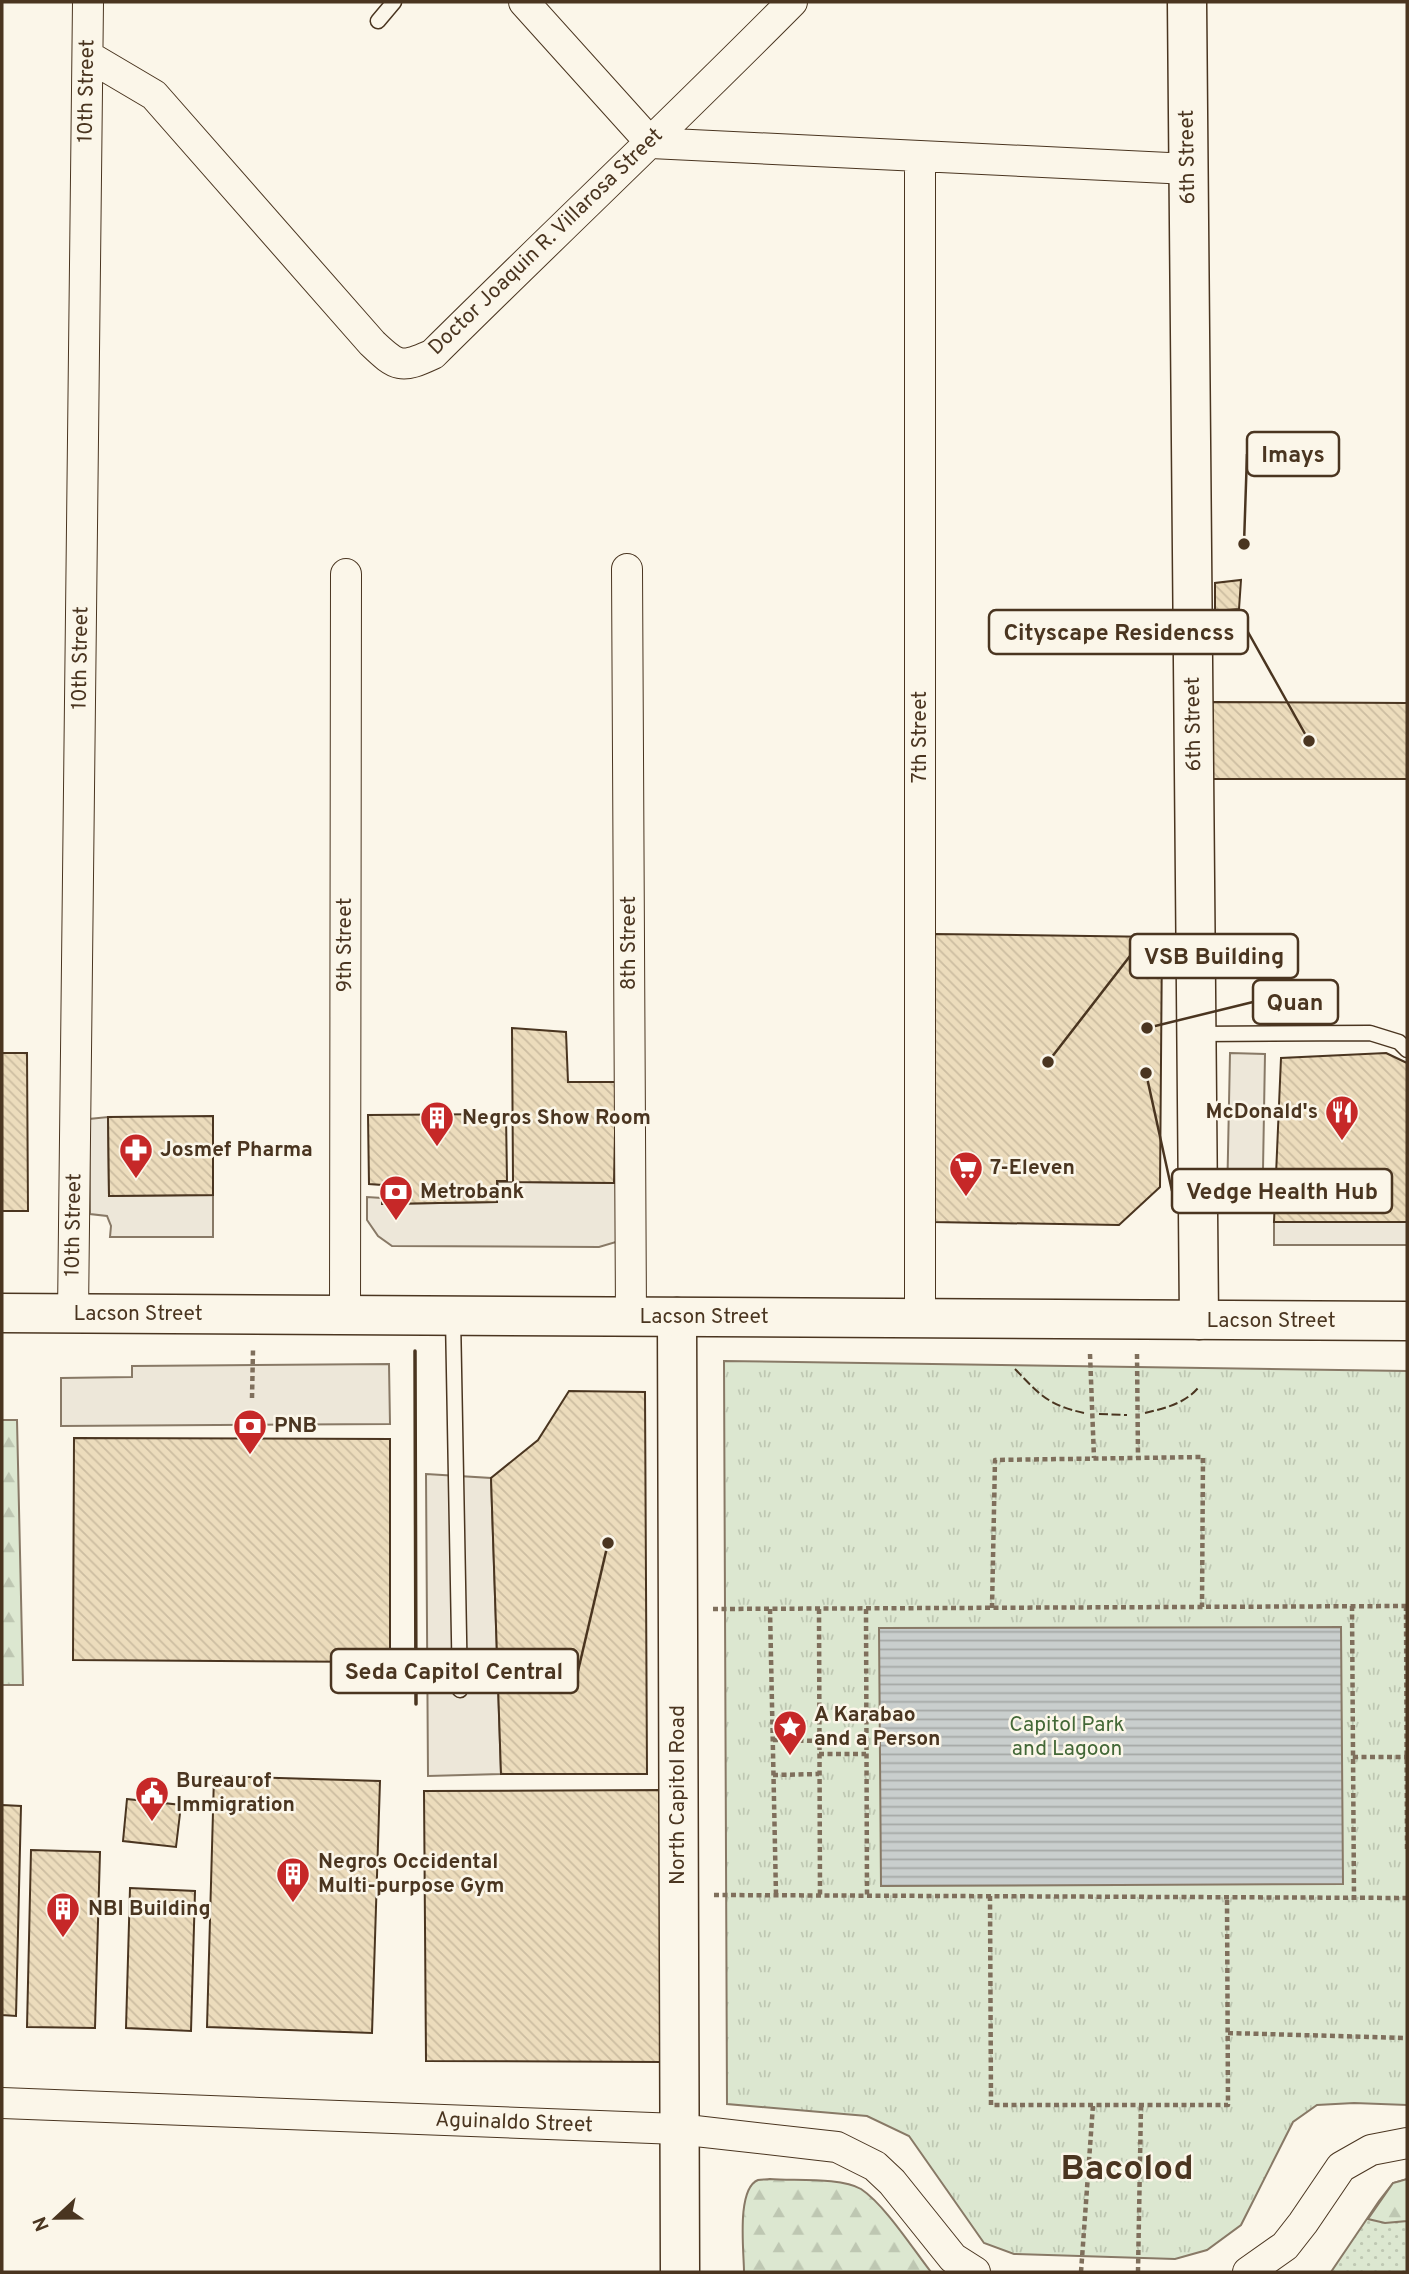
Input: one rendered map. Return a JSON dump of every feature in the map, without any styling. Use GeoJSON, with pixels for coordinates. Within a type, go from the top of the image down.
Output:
{"type":"FeatureCollection","features":[{"type":"Feature","properties":{"kind":"street","name":"10th Street"},"geometry":{"type":"LineString","coordinates":[[73,1314],[88,2]]}},
{"type":"Feature","properties":{"kind":"street"},"geometry":{"type":"LineString","coordinates":[[524,2],[651,143],[1189,169]]}},
{"type":"Feature","properties":{"kind":"street","name":"Doctor Joaquin R. Villarosa Street"},"geometry":{"type":"LineString","coordinates":[[88,55],[154,95],[372,343],[390,360],[410,365],[433,354],[792,2]]}},
{"type":"Feature","properties":{"kind":"street","name":"6th Street"},"geometry":{"type":"LineString","coordinates":[[1187,2],[1199,1320]]}},
{"type":"Feature","properties":{"kind":"street","name":"7th Street"},"geometry":{"type":"LineString","coordinates":[[920,156],[920,1319]]}},
{"type":"Feature","properties":{"kind":"street","name":"8th Street"},"geometry":{"type":"LineString","coordinates":[[627,569],[631,1317]]}},
{"type":"Feature","properties":{"kind":"street","name":"9th Street"},"geometry":{"type":"LineString","coordinates":[[345,1315],[346,574]]}},
{"type":"Feature","properties":{"kind":"street","name":"Lacson Street"},"geometry":{"type":"LineString","coordinates":[[2,1314],[1407,1321]]}},
{"type":"Feature","properties":{"kind":"street","name":"North Capitol Road"},"geometry":{"type":"LineString","coordinates":[[677,1318],[680,2272]]}},
{"type":"Feature","properties":{"kind":"street","name":"Aguinaldo Street"},"geometry":{"type":"LineString","coordinates":[[2,2103],[678,2129],[837,2147],[875,2166],[892,2182],[953,2258],[975,2272]]}},
{"type":"Feature","properties":{"kind":"street"},"geometry":{"type":"LineString","coordinates":[[1248,2272],[1285,2246],[1341,2167],[1371,2150],[1407,2143]]}},
{"type":"Feature","properties":{"kind":"lane"},"geometry":{"type":"LineString","coordinates":[[378,21],[394,2]]}},
{"type":"Feature","properties":{"kind":"lane"},"geometry":{"type":"LineString","coordinates":[[1197,1034],[1370,1033],[1399,1042],[1407,1050]]}},
{"type":"Feature","properties":{"kind":"lane"},"geometry":{"type":"LineString","coordinates":[[453,1316],[460,1690]]}},
{"type":"Feature","properties":{"kind":"path"},"geometry":{"type":"LineString","coordinates":[[252,1398],[253,1315]]}},
{"type":"Feature","properties":{"kind":"path"},"geometry":{"type":"LineString","coordinates":[[1090,1320],[1094,1458]]}},
{"type":"Feature","properties":{"kind":"path"},"geometry":{"type":"LineString","coordinates":[[1136,1320],[1138,1458]]}},
{"type":"Feature","properties":{"kind":"path"},"geometry":{"type":"LineString","coordinates":[[992,1608],[995,1460],[1203,1457],[1202,1607]]}},
{"type":"Feature","properties":{"kind":"path"},"geometry":{"type":"LineString","coordinates":[[1352,1606],[1354,1898]]}},
{"type":"Feature","properties":{"kind":"path"},"geometry":{"type":"LineString","coordinates":[[677,1609],[1406,1606],[1407,1849]]}},
{"type":"Feature","properties":{"kind":"path"},"geometry":{"type":"LineString","coordinates":[[770,1609],[776,1896]]}},
{"type":"Feature","properties":{"kind":"path"},"geometry":{"type":"LineString","coordinates":[[818,1609],[820,1895]]}},
{"type":"Feature","properties":{"kind":"path"},"geometry":{"type":"LineString","coordinates":[[866,1609],[867,1895]]}},
{"type":"Feature","properties":{"kind":"path"},"geometry":{"type":"LineString","coordinates":[[773,1740],[819,1741]]}},
{"type":"Feature","properties":{"kind":"path"},"geometry":{"type":"LineString","coordinates":[[819,1754],[866,1755]]}},
{"type":"Feature","properties":{"kind":"path"},"geometry":{"type":"LineString","coordinates":[[1353,1758],[1407,1758]]}},
{"type":"Feature","properties":{"kind":"path"},"geometry":{"type":"LineString","coordinates":[[774,1775],[819,1774]]}},
{"type":"Feature","properties":{"kind":"path"},"geometry":{"type":"LineString","coordinates":[[678,1895],[1407,1898]]}},
{"type":"Feature","properties":{"kind":"path"},"geometry":{"type":"LineString","coordinates":[[990,1896],[991,2105],[1228,2105],[1227,1897]]}},
{"type":"Feature","properties":{"kind":"path"},"geometry":{"type":"LineString","coordinates":[[1228,2033],[1407,2038]]}},
{"type":"Feature","properties":{"kind":"path"},"geometry":{"type":"LineString","coordinates":[[1081,2272],[1093,2105]]}},
{"type":"Feature","properties":{"kind":"path"},"geometry":{"type":"LineString","coordinates":[[1138,2272],[1141,2105]]}},
{"type":"Feature","properties":{"kind":"green space","name":"Capitol Park and Lagoon"},"geometry":{"type":"Polygon","coordinates":[[[724,1361],[1407,1371],[1407,2105],[1317,2105],[1293,2122],[1241,2225],[1207,2250],[1175,2259],[1014,2254],[984,2243],[909,2136],[867,2116],[727,2104],[724,1361]]]}},
{"type":"Feature","properties":{"kind":"green space"},"geometry":{"type":"Polygon","coordinates":[[[2,1420],[17,1420],[23,1685],[2,1685],[2,1420]]]}},
{"type":"Feature","properties":{"kind":"green space"},"geometry":{"type":"Polygon","coordinates":[[[1407,2179],[1407,2272],[1331,2272],[1393,2183],[1407,2179]]]}},
{"type":"Feature","properties":{"kind":"green space"},"geometry":{"type":"Polygon","coordinates":[[[1407,2179],[1407,2221],[1385,2223],[1368,2219],[1393,2183],[1407,2179]]]}},
{"type":"Feature","properties":{"kind":"green space"},"geometry":{"type":"Polygon","coordinates":[[[758,2180],[830,2181],[861,2189],[889,2216],[931,2272],[744,2272],[743,2222],[747,2195],[758,2180]]]}},
{"type":"Feature","properties":{"kind":"shaded area"},"geometry":{"type":"Polygon","coordinates":[[[1230,1053],[1265,1054],[1263,1170],[1251,1188],[1227,1202],[1230,1053]]]}},
{"type":"Feature","properties":{"kind":"shaded area"},"geometry":{"type":"Polygon","coordinates":[[[108,1117],[109,1196],[213,1195],[213,1237],[110,1237],[111,1226],[107,1216],[90,1214],[89,1119],[108,1117]]]}},
{"type":"Feature","properties":{"kind":"shaded area"},"geometry":{"type":"Polygon","coordinates":[[[498,1182],[625,1183],[616,1242],[599,1247],[392,1246],[378,1236],[367,1220],[367,1197],[382,1198],[383,1204],[497,1202],[498,1182]]]}},
{"type":"Feature","properties":{"kind":"shaded area"},"geometry":{"type":"Polygon","coordinates":[[[1274,1222],[1407,1222],[1407,1245],[1274,1245],[1274,1222]]]}},
{"type":"Feature","properties":{"kind":"shaded area"},"geometry":{"type":"Polygon","coordinates":[[[389,1364],[390,1424],[61,1426],[61,1378],[132,1377],[132,1366],[389,1364]]]}},
{"type":"Feature","properties":{"kind":"shaded area"},"geometry":{"type":"Polygon","coordinates":[[[426,1474],[491,1478],[501,1774],[428,1776],[426,1474]]]}},
{"type":"Feature","properties":{"kind":"shaded area"},"geometry":{"type":"Polygon","coordinates":[[[1341,1627],[1343,1884],[881,1886],[879,1628],[1341,1627]]]}},
{"type":"Feature","properties":{"kind":"building"},"geometry":{"type":"Polygon","coordinates":[[[1241,580],[1239,609],[1215,611],[1215,583],[1241,580]]]}},
{"type":"Feature","properties":{"kind":"building"},"geometry":{"type":"Polygon","coordinates":[[[1211,702],[1407,703],[1407,779],[1211,779],[1211,702]]]}},
{"type":"Feature","properties":{"kind":"building"},"geometry":{"type":"Polygon","coordinates":[[[935,934],[1162,937],[1160,1187],[1119,1225],[932,1222],[935,934]]]}},
{"type":"Feature","properties":{"kind":"building"},"geometry":{"type":"Polygon","coordinates":[[[512,1028],[566,1032],[568,1082],[616,1082],[614,1183],[513,1182],[512,1028]]]}},
{"type":"Feature","properties":{"kind":"building"},"geometry":{"type":"Polygon","coordinates":[[[2,1053],[27,1053],[28,1211],[2,1211],[2,1053]]]}},
{"type":"Feature","properties":{"kind":"building","name":"McDonald's"},"geometry":{"type":"Polygon","coordinates":[[[1386,1053],[1407,1063],[1407,1222],[1274,1222],[1281,1058],[1386,1053]]]}},
{"type":"Feature","properties":{"kind":"building","name":"Negros Show Room"},"geometry":{"type":"Polygon","coordinates":[[[506,1114],[507,1181],[497,1181],[497,1202],[382,1204],[382,1185],[369,1184],[368,1115],[506,1114]]]}},
{"type":"Feature","properties":{"kind":"building"},"geometry":{"type":"Polygon","coordinates":[[[213,1116],[213,1195],[109,1196],[108,1117],[213,1116]]]}},
{"type":"Feature","properties":{"kind":"building"},"geometry":{"type":"Polygon","coordinates":[[[569,1391],[645,1392],[647,1774],[501,1774],[491,1478],[538,1440],[569,1391]]]}},
{"type":"Feature","properties":{"kind":"building"},"geometry":{"type":"Polygon","coordinates":[[[74,1438],[390,1439],[390,1662],[73,1660],[74,1438]]]}},
{"type":"Feature","properties":{"kind":"building","name":"Negros Occidental Multi-purpose Gym"},"geometry":{"type":"Polygon","coordinates":[[[214,1776],[380,1781],[372,2033],[207,2027],[214,1776]]]}},
{"type":"Feature","properties":{"kind":"building"},"geometry":{"type":"Polygon","coordinates":[[[662,1790],[663,2062],[426,2061],[424,1791],[662,1790]]]}},
{"type":"Feature","properties":{"kind":"building","name":"Bureau of Immigration"},"geometry":{"type":"Polygon","coordinates":[[[127,1799],[181,1805],[176,1847],[123,1841],[127,1799]]]}},
{"type":"Feature","properties":{"kind":"building"},"geometry":{"type":"Polygon","coordinates":[[[2,1805],[21,1806],[16,2016],[2,2015],[2,1805]]]}},
{"type":"Feature","properties":{"kind":"building","name":"NBI Building"},"geometry":{"type":"Polygon","coordinates":[[[31,1850],[100,1852],[95,2028],[27,2027],[31,1850]]]}},
{"type":"Feature","properties":{"kind":"building"},"geometry":{"type":"Polygon","coordinates":[[[130,1888],[195,1891],[191,2031],[126,2028],[130,1888]]]}},
{"type":"Feature","properties":{"kind":"fence"},"geometry":{"type":"LineString","coordinates":[[1015,1369],[1045,1398],[1084,1413]]}},
{"type":"Feature","properties":{"kind":"fence"},"geometry":{"type":"LineString","coordinates":[[1145,1413],[1180,1402],[1198,1388]]}},
{"type":"Feature","properties":{"kind":"fence"},"geometry":{"type":"LineString","coordinates":[[1099,1414],[1127,1415]]}},
{"type":"Feature","properties":{"kind":"wall"},"geometry":{"type":"LineString","coordinates":[[415,1351],[416,1704]]}},
{"type":"Feature","properties":{"kind":"place","name":"Imays"},"geometry":{"type":"Point","coordinates":[1244,544]}},
{"type":"Feature","properties":{"kind":"place","name":"Cityscape Residencss"},"geometry":{"type":"Point","coordinates":[1309,741]}},
{"type":"Feature","properties":{"kind":"place","name":"Quan"},"geometry":{"type":"Point","coordinates":[1147,1028]}},
{"type":"Feature","properties":{"kind":"place","name":"VSB Building"},"geometry":{"type":"Point","coordinates":[1048,1062]}},
{"type":"Feature","properties":{"kind":"place","name":"Vedge Health Hub"},"geometry":{"type":"Point","coordinates":[1146,1073]}},
{"type":"Feature","properties":{"kind":"place","name":"McDonald's"},"geometry":{"type":"Point","coordinates":[1342,1142]}},
{"type":"Feature","properties":{"kind":"place","name":"Negros Show Room"},"geometry":{"type":"Point","coordinates":[437,1148]}},
{"type":"Feature","properties":{"kind":"place","name":"Josmef Pharma"},"geometry":{"type":"Point","coordinates":[136,1180]}},
{"type":"Feature","properties":{"kind":"place","name":"7-Eleven"},"geometry":{"type":"Point","coordinates":[966,1198]}},
{"type":"Feature","properties":{"kind":"place","name":"Metrobank"},"geometry":{"type":"Point","coordinates":[396,1222]}},
{"type":"Feature","properties":{"kind":"place","name":"PNB"},"geometry":{"type":"Point","coordinates":[250,1456]}},
{"type":"Feature","properties":{"kind":"place","name":"Seda Capitol Central"},"geometry":{"type":"Point","coordinates":[608,1543]}},
{"type":"Feature","properties":{"kind":"place","name":"A Karabao and a Person"},"geometry":{"type":"Point","coordinates":[790,1757]}},
{"type":"Feature","properties":{"kind":"place","name":"Bureau of Immigration"},"geometry":{"type":"Point","coordinates":[152,1823]}},
{"type":"Feature","properties":{"kind":"place","name":"Negros Occidental Multi-purpose Gym"},"geometry":{"type":"Point","coordinates":[293,1904]}},
{"type":"Feature","properties":{"kind":"place","name":"NBI Building"},"geometry":{"type":"Point","coordinates":[63,1939]}},
{"type":"Feature","properties":{"kind":"district","name":"Bacolod"},"geometry":{"type":"Point","coordinates":[1127,2170]}}]}
